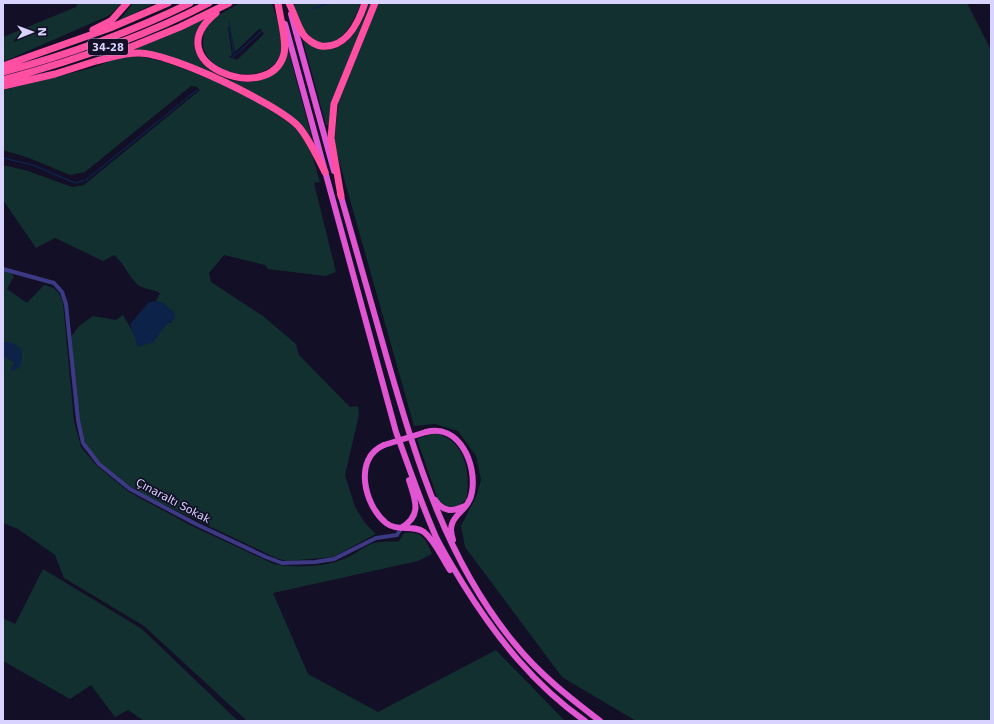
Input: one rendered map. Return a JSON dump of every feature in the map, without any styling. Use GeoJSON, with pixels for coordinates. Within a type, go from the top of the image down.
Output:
{"type":"FeatureCollection","features":[{"type":"Feature","properties":{"kind":"highway"},"geometry":{"type":"LineString","coordinates":[[69,42],[111,21],[127,3]]}},
{"type":"Feature","properties":{"kind":"highway"},"geometry":{"type":"LineString","coordinates":[[3,66],[110,28],[168,3]]}},
{"type":"Feature","properties":{"kind":"highway","name":"34-28"},"geometry":{"type":"LineString","coordinates":[[3,72],[81,48],[148,22],[190,3]]}},
{"type":"Feature","properties":{"kind":"highway","name":"34-28"},"geometry":{"type":"LineString","coordinates":[[3,80],[97,51],[154,29],[209,3]]}},
{"type":"Feature","properties":{"kind":"highway"},"geometry":{"type":"LineString","coordinates":[[227,4],[203,25],[198,42],[201,56],[211,68],[219,72],[236,77],[251,78],[271,72],[281,62],[284,40],[279,3]]}},
{"type":"Feature","properties":{"kind":"highway"},"geometry":{"type":"LineString","coordinates":[[279,3],[416,507],[412,519],[401,528]]}},
{"type":"Feature","properties":{"kind":"highway"},"geometry":{"type":"LineString","coordinates":[[289,3],[304,35],[318,45],[327,46],[339,43],[350,34],[366,3]]}},
{"type":"Feature","properties":{"kind":"highway"},"geometry":{"type":"LineString","coordinates":[[289,3],[341,196],[420,467],[440,521],[459,561],[486,605],[515,644],[560,690],[600,721]]}},
{"type":"Feature","properties":{"kind":"highway"},"geometry":{"type":"LineString","coordinates":[[341,196],[331,138],[334,104],[375,3]]}},
{"type":"Feature","properties":{"kind":"highway"},"geometry":{"type":"LineString","coordinates":[[3,86],[55,74],[96,61],[180,27],[227,4]]}},
{"type":"Feature","properties":{"kind":"highway"},"geometry":{"type":"LineString","coordinates":[[96,61],[138,53],[151,54],[231,86],[286,116],[306,137],[325,172]]}},
{"type":"Feature","properties":{"kind":"highway"},"geometry":{"type":"LineString","coordinates":[[459,561],[450,527],[455,517],[470,500],[473,485],[472,469],[466,453],[457,439],[449,433],[435,430],[384,445],[375,450],[369,457],[366,470],[366,487],[372,506],[379,516],[389,525],[401,528],[419,529],[426,534],[482,615],[509,650],[545,689],[585,721]]}},
{"type":"Feature","properties":{"kind":"highway"},"geometry":{"type":"LineString","coordinates":[[396,432],[416,489],[437,538],[482,615]]}},
{"type":"Feature","properties":{"kind":"highway"},"geometry":{"type":"LineString","coordinates":[[420,467],[435,500],[441,508],[452,510],[466,506]]}},
{"type":"Feature","properties":{"kind":"street","name":"Çınaraltı Sokak"},"geometry":{"type":"LineString","coordinates":[[3,269],[54,283],[62,292],[66,304],[78,420],[83,443],[99,464],[130,489],[196,524],[282,563],[315,562],[334,559],[376,538],[397,536],[401,528]]}},
{"type":"Feature","properties":{"kind":"green space"},"geometry":{"type":"Polygon","coordinates":[[[78,3],[122,3],[110,15],[3,62],[3,37],[76,7],[78,3]]]}},
{"type":"Feature","properties":{"kind":"green space"},"geometry":{"type":"Polygon","coordinates":[[[133,3],[155,3],[119,21],[133,3]]]}},
{"type":"Feature","properties":{"kind":"green space"},"geometry":{"type":"Polygon","coordinates":[[[240,3],[272,3],[281,35],[282,48],[281,54],[274,65],[263,71],[250,74],[236,73],[223,69],[212,62],[205,52],[203,38],[204,31],[208,25],[216,17],[240,3]],[[228,27],[232,55],[229,57],[237,60],[264,34],[260,28],[235,52],[230,27],[228,27]]]}},
{"type":"Feature","properties":{"kind":"green space"},"geometry":{"type":"Polygon","coordinates":[[[294,3],[361,3],[348,30],[335,41],[326,43],[312,39],[307,33],[302,26],[294,3]]]}},
{"type":"Feature","properties":{"kind":"green space"},"geometry":{"type":"Polygon","coordinates":[[[369,3],[372,3],[329,125],[326,125],[302,37],[314,46],[325,49],[335,48],[344,44],[359,26],[369,3]]]}},
{"type":"Feature","properties":{"kind":"green space"},"geometry":{"type":"Polygon","coordinates":[[[378,3],[967,3],[991,50],[991,721],[636,721],[562,677],[465,547],[461,526],[476,497],[481,480],[476,456],[458,431],[435,424],[414,426],[341,168],[334,142],[339,99],[378,3]]]}},
{"type":"Feature","properties":{"kind":"green space"},"geometry":{"type":"Polygon","coordinates":[[[206,18],[195,37],[197,54],[207,68],[224,78],[243,82],[262,80],[278,69],[288,50],[312,138],[301,124],[169,57],[129,51],[206,18]]]}},
{"type":"Feature","properties":{"kind":"green space"},"geometry":{"type":"Polygon","coordinates":[[[135,56],[174,65],[198,74],[249,98],[291,124],[303,136],[311,152],[320,182],[314,183],[336,272],[325,276],[268,269],[265,265],[224,255],[209,273],[211,282],[263,316],[296,344],[299,355],[350,407],[358,406],[359,415],[345,475],[355,507],[365,523],[376,534],[333,557],[287,561],[276,558],[146,496],[103,466],[90,452],[86,444],[79,421],[77,407],[71,337],[79,326],[93,316],[116,320],[123,315],[136,337],[136,343],[172,322],[163,303],[156,301],[160,293],[137,284],[114,255],[103,261],[55,238],[36,248],[3,200],[3,165],[28,171],[72,187],[84,185],[200,90],[197,87],[191,86],[85,172],[70,175],[29,158],[3,150],[3,90],[92,68],[113,60],[135,56]]]}},
{"type":"Feature","properties":{"kind":"green space"},"geometry":{"type":"Polygon","coordinates":[[[3,267],[14,276],[7,289],[27,303],[44,285],[52,287],[59,293],[63,303],[74,421],[81,447],[96,465],[129,492],[194,527],[274,564],[308,566],[326,564],[345,559],[374,543],[399,541],[404,533],[415,533],[425,540],[432,554],[418,561],[273,593],[308,674],[378,712],[496,650],[565,721],[247,721],[144,626],[64,578],[55,555],[18,529],[3,523],[3,267]]]}},
{"type":"Feature","properties":{"kind":"green space"},"geometry":{"type":"Polygon","coordinates":[[[434,433],[444,436],[452,442],[463,456],[467,475],[467,495],[466,500],[458,506],[447,507],[438,500],[417,439],[434,433]]]}},
{"type":"Feature","properties":{"kind":"green space"},"geometry":{"type":"Polygon","coordinates":[[[43,569],[142,629],[238,721],[144,721],[128,710],[115,717],[91,685],[70,699],[3,661],[3,618],[15,624],[43,569]]]}},
{"type":"Feature","properties":{"kind":"water"},"geometry":{"type":"Polygon","coordinates":[[[156,301],[163,303],[175,313],[175,318],[165,326],[154,342],[138,347],[130,324],[149,302],[156,301]]]}},
{"type":"Feature","properties":{"kind":"water"},"geometry":{"type":"Polygon","coordinates":[[[3,342],[11,342],[21,349],[21,363],[15,370],[11,371],[14,362],[3,356],[3,342]]]}},
{"type":"Feature","properties":{"kind":"waterway"},"geometry":{"type":"LineString","coordinates":[[312,9],[329,3]]}},
{"type":"Feature","properties":{"kind":"waterway"},"geometry":{"type":"LineString","coordinates":[[229,22],[234,56]]}},
{"type":"Feature","properties":{"kind":"waterway"},"geometry":{"type":"LineString","coordinates":[[232,58],[262,31]]}},
{"type":"Feature","properties":{"kind":"waterway"},"geometry":{"type":"LineString","coordinates":[[3,158],[33,165],[75,183],[86,180],[197,90]]}}]}
